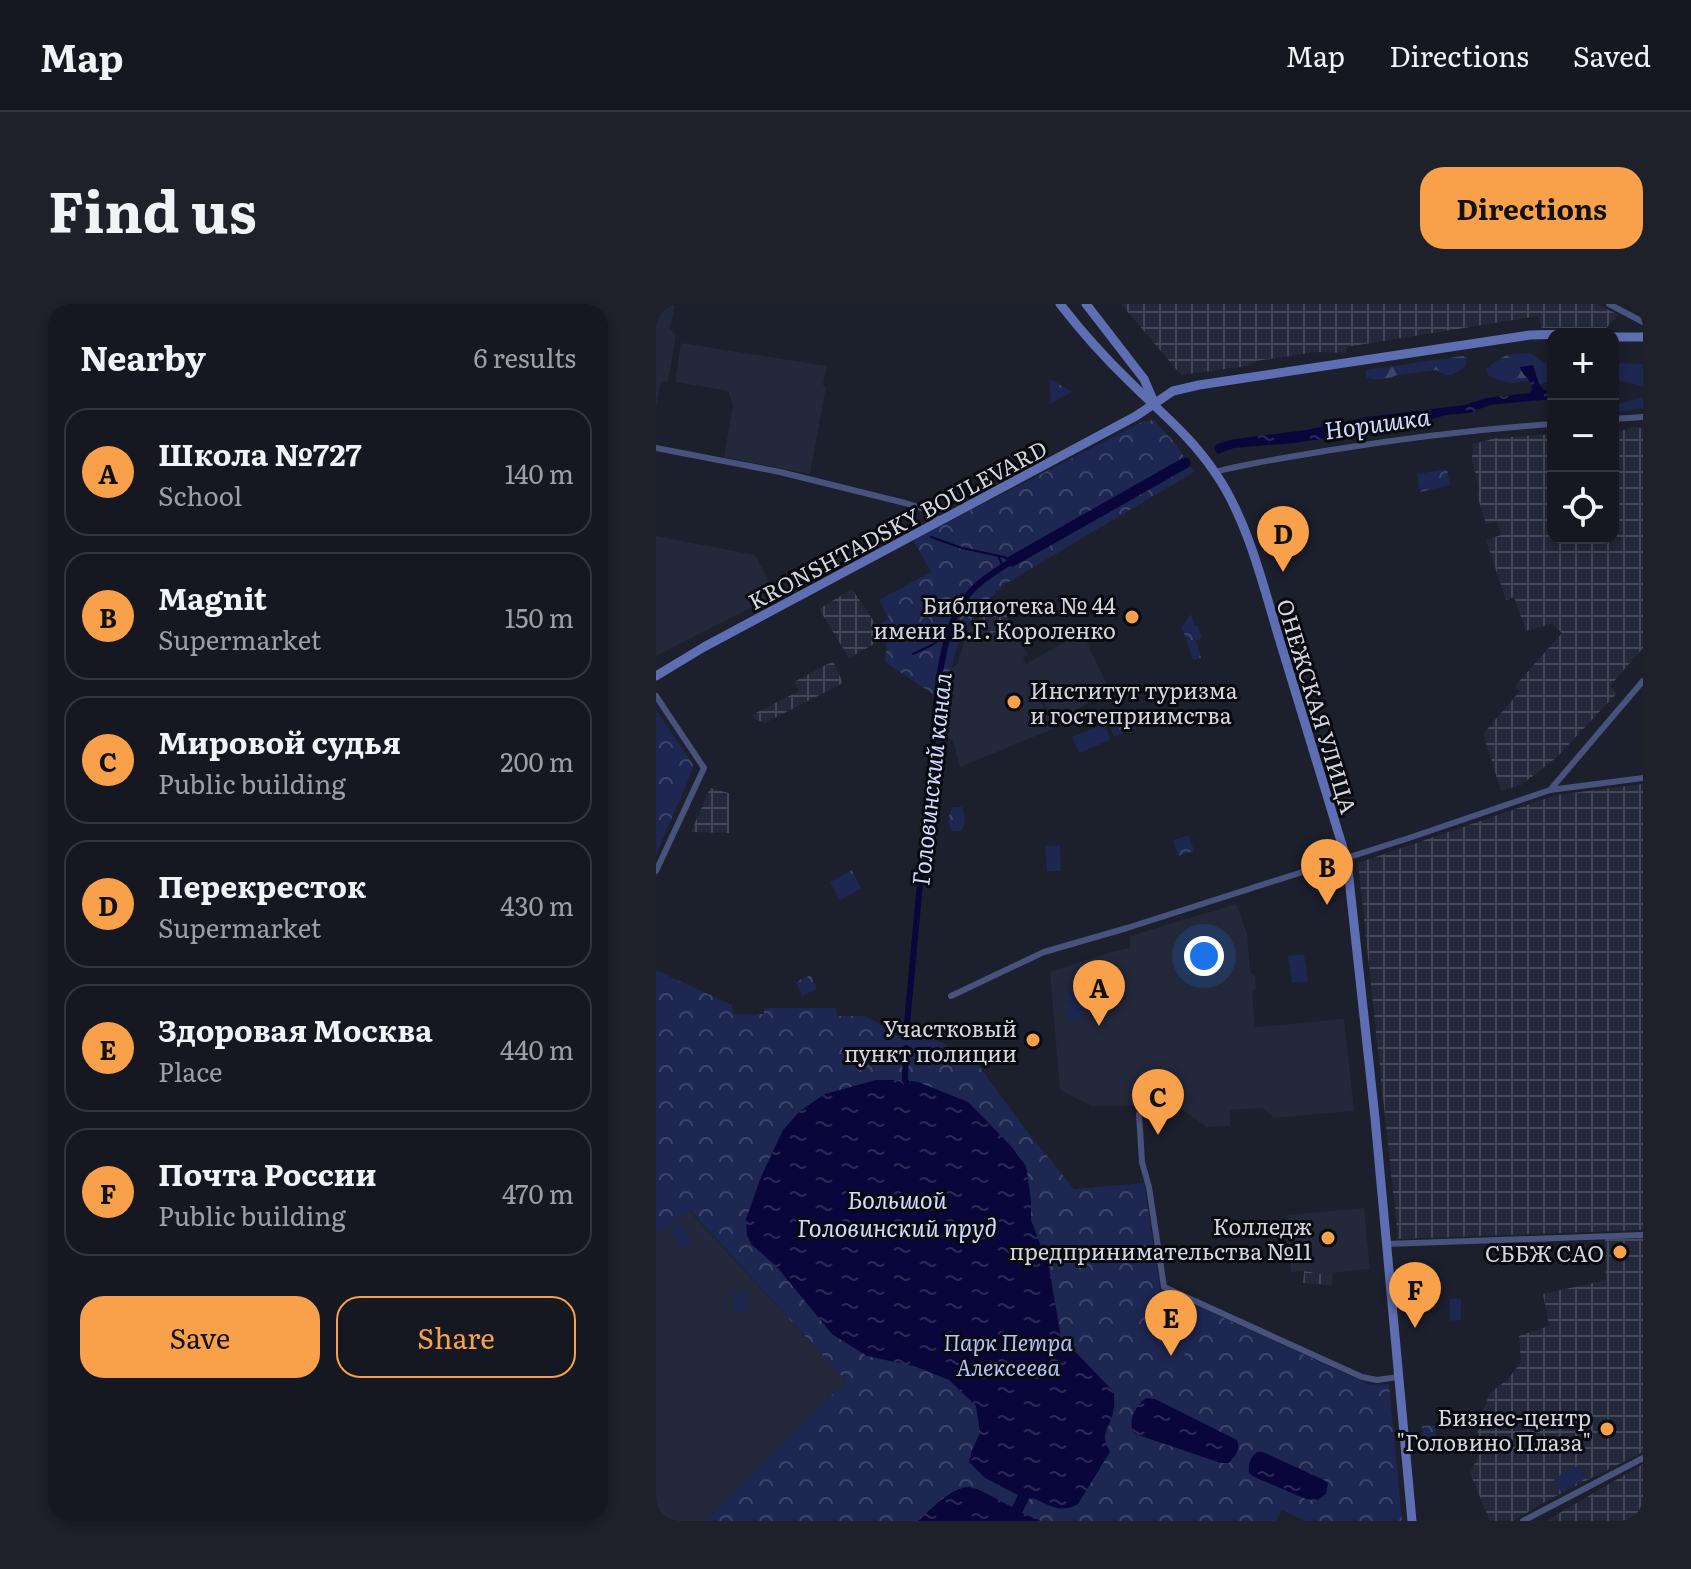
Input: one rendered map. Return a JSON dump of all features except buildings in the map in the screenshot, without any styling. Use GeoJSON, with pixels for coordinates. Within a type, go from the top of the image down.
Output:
{"type":"FeatureCollection","features":[{"type":"Feature","properties":{"kind":"main road","name":"ОНЕЖСКАЯ УЛИЦА"},"geometry":{"type":"LineString","coordinates":[[1060,304],[1129,381],[1195,445],[1227,491],[1246,535],[1270,609],[1346,858],[1375,1118],[1412,1521]]}},
{"type":"Feature","properties":{"kind":"main road"},"geometry":{"type":"LineString","coordinates":[[1086,304],[1144,379],[1157,390],[1173,391],[1479,342],[1547,335]]}},
{"type":"Feature","properties":{"kind":"main road"},"geometry":{"type":"LineString","coordinates":[[1619,337],[1643,337]]}},
{"type":"Feature","properties":{"kind":"main road"},"geometry":{"type":"LineString","coordinates":[[1144,379],[1154,403]]}},
{"type":"Feature","properties":{"kind":"main road","name":"KRONSHTADSKY BOULEVARD"},"geometry":{"type":"LineString","coordinates":[[656,676],[704,647],[1136,416],[1173,391]]}},
{"type":"Feature","properties":{"kind":"street"},"geometry":{"type":"LineString","coordinates":[[1609,304],[1643,322]]}},
{"type":"Feature","properties":{"kind":"street"},"geometry":{"type":"LineString","coordinates":[[1619,419],[1643,417]]}},
{"type":"Feature","properties":{"kind":"street"},"geometry":{"type":"LineString","coordinates":[[1215,472],[1275,459],[1464,431],[1547,424]]}},
{"type":"Feature","properties":{"kind":"street"},"geometry":{"type":"LineString","coordinates":[[656,448],[792,475],[896,500],[931,511],[939,521]]}},
{"type":"Feature","properties":{"kind":"street"},"geometry":{"type":"LineString","coordinates":[[1550,790],[1643,681]]}},
{"type":"Feature","properties":{"kind":"street"},"geometry":{"type":"LineString","coordinates":[[656,696],[704,768],[656,871]]}},
{"type":"Feature","properties":{"kind":"street"},"geometry":{"type":"LineString","coordinates":[[951,996],[1044,952],[1346,858],[1550,790],[1643,778]]}},
{"type":"Feature","properties":{"kind":"street"},"geometry":{"type":"LineString","coordinates":[[1139,1114],[1142,1162],[1149,1187],[1164,1287],[1362,1377],[1377,1380],[1398,1377]]}},
{"type":"Feature","properties":{"kind":"street"},"geometry":{"type":"LineString","coordinates":[[1386,1244],[1643,1235]]}},
{"type":"Feature","properties":{"kind":"street"},"geometry":{"type":"LineString","coordinates":[[1523,1521],[1643,1458]]}},
{"type":"Feature","properties":{"kind":"shaded area"},"geometry":{"type":"Polygon","coordinates":[[[656,304],[675,304],[670,329],[676,335],[668,381],[661,381],[656,409],[656,304]]]}},
{"type":"Feature","properties":{"kind":"shaded area"},"geometry":{"type":"Polygon","coordinates":[[[1121,304],[1597,304],[1619,315],[1606,328],[1542,328],[1538,316],[1346,347],[1347,353],[1317,352],[1181,375],[1121,304]]]}},
{"type":"Feature","properties":{"kind":"shaded area"},"geometry":{"type":"Polygon","coordinates":[[[681,343],[827,366],[810,474],[724,457],[733,405],[728,391],[675,382],[681,343]]]}},
{"type":"Feature","properties":{"kind":"shaded area"},"geometry":{"type":"Polygon","coordinates":[[[1643,428],[1643,648],[1610,686],[1617,693],[1557,757],[1521,785],[1501,791],[1483,734],[1520,691],[1515,686],[1562,633],[1552,624],[1526,631],[1514,597],[1506,600],[1486,540],[1501,535],[1497,521],[1486,524],[1477,495],[1479,489],[1472,460],[1473,444],[1496,438],[1547,434],[1547,544],[1619,544],[1619,431],[1643,428]]]}},
{"type":"Feature","properties":{"kind":"shaded area"},"geometry":{"type":"Polygon","coordinates":[[[656,536],[755,555],[776,595],[656,656],[656,536]]]}},
{"type":"Feature","properties":{"kind":"shaded area"},"geometry":{"type":"Polygon","coordinates":[[[852,589],[885,638],[849,658],[819,609],[852,589]]]}},
{"type":"Feature","properties":{"kind":"shaded area"},"geometry":{"type":"Polygon","coordinates":[[[1002,606],[1010,623],[991,634],[982,616],[1002,606]]]}},
{"type":"Feature","properties":{"kind":"shaded area"},"geometry":{"type":"Polygon","coordinates":[[[982,616],[991,633],[1011,623],[1028,655],[1023,658],[1026,664],[1082,632],[1110,691],[1055,722],[1033,682],[1053,729],[960,767],[953,740],[940,735],[946,708],[939,677],[957,664],[970,625],[982,616]]]}},
{"type":"Feature","properties":{"kind":"shaded area"},"geometry":{"type":"Polygon","coordinates":[[[833,661],[843,683],[765,723],[752,715],[799,691],[794,682],[833,661]]]}},
{"type":"Feature","properties":{"kind":"shaded area"},"geometry":{"type":"Polygon","coordinates":[[[1643,784],[1643,1230],[1398,1239],[1358,863],[1556,795],[1643,784]]]}},
{"type":"Feature","properties":{"kind":"shaded area"},"geometry":{"type":"Polygon","coordinates":[[[710,788],[729,793],[729,833],[691,832],[710,788]]]}},
{"type":"Feature","properties":{"kind":"shaded area"},"geometry":{"type":"Polygon","coordinates":[[[1236,904],[1247,933],[1250,971],[1255,976],[1256,989],[1252,991],[1255,1027],[1344,1019],[1354,1111],[1274,1118],[1262,1108],[1230,1110],[1230,1126],[1207,1127],[1176,1105],[1091,1106],[1060,1090],[1050,972],[1130,948],[1130,936],[1236,904]]]}},
{"type":"Feature","properties":{"kind":"shaded area","name":"Колледж предпринимательства №11"},"geometry":{"type":"Polygon","coordinates":[[[1364,1208],[1370,1269],[1322,1274],[1291,1272],[1287,1215],[1364,1208]]]}},
{"type":"Feature","properties":{"kind":"shaded area"},"geometry":{"type":"Polygon","coordinates":[[[688,1209],[846,1381],[705,1521],[656,1521],[656,1234],[688,1209]]]}},
{"type":"Feature","properties":{"kind":"shaded area"},"geometry":{"type":"Polygon","coordinates":[[[1643,1238],[1643,1452],[1513,1521],[1490,1521],[1470,1473],[1480,1453],[1477,1425],[1490,1393],[1508,1379],[1521,1362],[1519,1336],[1549,1326],[1543,1294],[1606,1280],[1605,1239],[1643,1238]]]}},
{"type":"Feature","properties":{"kind":"shaded area"},"geometry":{"type":"Polygon","coordinates":[[[1304,1271],[1333,1273],[1332,1285],[1303,1283],[1304,1271]]]}},
{"type":"Feature","properties":{"kind":"shaded area"},"geometry":{"type":"Polygon","coordinates":[[[1643,1464],[1643,1511],[1629,1521],[1546,1521],[1643,1464]]]}},
{"type":"Feature","properties":{"kind":"green space"},"geometry":{"type":"Polygon","coordinates":[[[1529,353],[1547,364],[1547,383],[1539,384],[1533,365],[1521,370],[1531,382],[1506,382],[1488,375],[1486,368],[1513,354],[1529,353]]]}},
{"type":"Feature","properties":{"kind":"green space"},"geometry":{"type":"Polygon","coordinates":[[[1463,356],[1467,358],[1466,366],[1452,375],[1436,370],[1386,379],[1366,377],[1366,370],[1463,356]]]}},
{"type":"Feature","properties":{"kind":"green space"},"geometry":{"type":"Polygon","coordinates":[[[1619,363],[1643,364],[1643,386],[1619,380],[1619,363]]]}},
{"type":"Feature","properties":{"kind":"green space"},"geometry":{"type":"Polygon","coordinates":[[[1049,381],[1072,392],[1051,403],[1049,381]]]}},
{"type":"Feature","properties":{"kind":"green space"},"geometry":{"type":"Polygon","coordinates":[[[1643,397],[1643,408],[1619,412],[1619,404],[1643,397]]]}},
{"type":"Feature","properties":{"kind":"green space"},"geometry":{"type":"Polygon","coordinates":[[[1154,420],[1175,443],[1194,472],[1005,584],[979,610],[963,633],[947,695],[933,694],[885,662],[890,636],[882,623],[889,618],[879,600],[931,572],[913,540],[1142,422],[1154,420]]]}},
{"type":"Feature","properties":{"kind":"green space"},"geometry":{"type":"Polygon","coordinates":[[[1447,469],[1450,485],[1420,492],[1417,474],[1447,469]]]}},
{"type":"Feature","properties":{"kind":"green space"},"geometry":{"type":"Polygon","coordinates":[[[1191,614],[1202,638],[1196,641],[1201,658],[1193,660],[1182,627],[1191,614]]]}},
{"type":"Feature","properties":{"kind":"green space"},"geometry":{"type":"Polygon","coordinates":[[[656,710],[694,766],[656,855],[656,710]]]}},
{"type":"Feature","properties":{"kind":"green space"},"geometry":{"type":"Polygon","coordinates":[[[1131,714],[1137,728],[1114,737],[1109,723],[1131,714]]]}},
{"type":"Feature","properties":{"kind":"green space"},"geometry":{"type":"Polygon","coordinates":[[[1104,724],[1110,740],[1079,753],[1072,737],[1104,724]]]}},
{"type":"Feature","properties":{"kind":"green space"},"geometry":{"type":"Polygon","coordinates":[[[953,807],[962,807],[965,816],[961,831],[952,831],[949,825],[953,807]]]}},
{"type":"Feature","properties":{"kind":"green space"},"geometry":{"type":"Polygon","coordinates":[[[1189,835],[1194,851],[1178,856],[1173,840],[1189,835]]]}},
{"type":"Feature","properties":{"kind":"green space"},"geometry":{"type":"Polygon","coordinates":[[[1060,845],[1061,871],[1047,871],[1045,846],[1060,845]]]}},
{"type":"Feature","properties":{"kind":"green space"},"geometry":{"type":"Polygon","coordinates":[[[852,870],[861,888],[840,900],[830,882],[852,870]]]}},
{"type":"Feature","properties":{"kind":"green space"},"geometry":{"type":"Polygon","coordinates":[[[1304,954],[1308,981],[1292,983],[1288,956],[1304,954]]]}},
{"type":"Feature","properties":{"kind":"green space","name":"Парк Петра Алексеева"},"geometry":{"type":"Polygon","coordinates":[[[656,970],[732,1005],[733,1014],[764,1014],[764,1008],[836,1008],[837,1016],[865,1016],[885,1027],[891,1022],[901,1028],[935,1030],[935,1039],[976,1062],[1074,1189],[1144,1183],[1160,1289],[1370,1385],[1389,1384],[1402,1521],[1305,1521],[1282,1510],[1276,1521],[705,1521],[846,1381],[689,1209],[656,1234],[656,970]]]}},
{"type":"Feature","properties":{"kind":"green space"},"geometry":{"type":"Polygon","coordinates":[[[811,975],[817,989],[802,996],[796,982],[811,975]]]}},
{"type":"Feature","properties":{"kind":"green space"},"geometry":{"type":"Polygon","coordinates":[[[1115,988],[1117,1000],[1093,1002],[1092,990],[1115,988]]]}},
{"type":"Feature","properties":{"kind":"green space"},"geometry":{"type":"Polygon","coordinates":[[[1082,992],[1084,1018],[1067,1020],[1065,993],[1082,992]]]}},
{"type":"Feature","properties":{"kind":"green space"},"geometry":{"type":"Polygon","coordinates":[[[681,1223],[692,1244],[681,1249],[670,1229],[681,1223]]]}},
{"type":"Feature","properties":{"kind":"green space"},"geometry":{"type":"Polygon","coordinates":[[[746,1292],[747,1312],[734,1313],[733,1293],[746,1292]]]}},
{"type":"Feature","properties":{"kind":"green space"},"geometry":{"type":"Polygon","coordinates":[[[1461,1298],[1461,1320],[1450,1321],[1449,1299],[1461,1298]]]}},
{"type":"Feature","properties":{"kind":"green space"},"geometry":{"type":"Polygon","coordinates":[[[1173,1338],[1186,1343],[1188,1347],[1175,1374],[1161,1368],[1160,1364],[1173,1338]]]}},
{"type":"Feature","properties":{"kind":"green space"},"geometry":{"type":"Polygon","coordinates":[[[1435,1425],[1438,1444],[1424,1446],[1422,1426],[1435,1425]]]}},
{"type":"Feature","properties":{"kind":"green space"},"geometry":{"type":"Polygon","coordinates":[[[1577,1466],[1586,1478],[1561,1492],[1555,1478],[1577,1466]]]}},
{"type":"Feature","properties":{"kind":"water"},"geometry":{"type":"Polygon","coordinates":[[[1533,365],[1539,384],[1547,390],[1547,400],[1490,405],[1469,413],[1369,429],[1350,435],[1234,448],[1218,454],[1214,449],[1217,444],[1235,439],[1529,393],[1532,386],[1520,367],[1533,365]]]}},
{"type":"Feature","properties":{"kind":"water","name":"Большой Головинский пруд"},"geometry":{"type":"Polygon","coordinates":[[[876,1080],[918,1082],[968,1102],[1010,1145],[1026,1166],[1031,1220],[1049,1268],[1061,1337],[1114,1392],[1114,1411],[1105,1436],[1110,1452],[1078,1504],[1061,1508],[1029,1499],[1022,1513],[1041,1521],[918,1521],[942,1499],[964,1487],[975,1488],[1012,1507],[1018,1495],[985,1478],[969,1462],[980,1433],[976,1406],[949,1380],[914,1366],[867,1356],[832,1334],[777,1267],[751,1244],[747,1235],[746,1219],[783,1130],[800,1111],[825,1094],[876,1080]]]}},
{"type":"Feature","properties":{"kind":"water"},"geometry":{"type":"Polygon","coordinates":[[[1146,1398],[1155,1399],[1237,1440],[1235,1455],[1229,1463],[1221,1463],[1135,1434],[1132,1430],[1133,1414],[1146,1398]]]}},
{"type":"Feature","properties":{"kind":"water"},"geometry":{"type":"Polygon","coordinates":[[[1257,1452],[1324,1480],[1328,1483],[1326,1494],[1316,1501],[1306,1499],[1254,1477],[1249,1473],[1249,1467],[1257,1452]]]}},
{"type":"Feature","properties":{"kind":"waterway","name":"Норишка"},"geometry":{"type":"LineString","coordinates":[[1012,561],[1185,463]]}},
{"type":"Feature","properties":{"kind":"waterway","name":"Норишка"},"geometry":{"type":"LineString","coordinates":[[931,537],[1012,561]]}},
{"type":"Feature","properties":{"kind":"waterway","name":"Норишка"},"geometry":{"type":"LineString","coordinates":[[998,556],[1003,566]]}},
{"type":"Feature","properties":{"kind":"waterway","name":"Головинский канал"},"geometry":{"type":"LineString","coordinates":[[907,1024],[939,677],[944,651],[951,625],[963,601],[984,579],[1012,561]]}},
{"type":"Feature","properties":{"kind":"waterway"},"geometry":{"type":"LineString","coordinates":[[913,654],[947,634]]}},
{"type":"Feature","properties":{"kind":"waterway","name":"Головинский канал"},"geometry":{"type":"LineString","coordinates":[[906,1048],[907,1084]]}},
{"type":"Feature","properties":{"kind":"place","name":"Перекресток"},"geometry":{"type":"Point","coordinates":[1283,572]}},
{"type":"Feature","properties":{"kind":"place","name":"Библиотека № 44 имени В.Г. Короленко"},"geometry":{"type":"Point","coordinates":[1132,617]}},
{"type":"Feature","properties":{"kind":"place","name":"Институт туризма и гостеприимства"},"geometry":{"type":"Point","coordinates":[1014,702]}},
{"type":"Feature","properties":{"kind":"place","name":"Magnit"},"geometry":{"type":"Point","coordinates":[1327,905]}},
{"type":"Feature","properties":{"kind":"place","name":"Школа №727"},"geometry":{"type":"Point","coordinates":[1099,1026]}},
{"type":"Feature","properties":{"kind":"place","name":"Участковый пункт полиции"},"geometry":{"type":"Point","coordinates":[1033,1040]}},
{"type":"Feature","properties":{"kind":"place","name":"Мировой судья"},"geometry":{"type":"Point","coordinates":[1158,1135]}},
{"type":"Feature","properties":{"kind":"place","name":"Колледж предпринимательства №11"},"geometry":{"type":"Point","coordinates":[1328,1238]}},
{"type":"Feature","properties":{"kind":"place","name":"СББЖ САО"},"geometry":{"type":"Point","coordinates":[1620,1252]}},
{"type":"Feature","properties":{"kind":"place","name":"Почта России"},"geometry":{"type":"Point","coordinates":[1415,1328]}},
{"type":"Feature","properties":{"kind":"place","name":"Здоровая Москва"},"geometry":{"type":"Point","coordinates":[1171,1356]}},
{"type":"Feature","properties":{"kind":"place","name":"Бизнес-центр \"Головино Плаза\""},"geometry":{"type":"Point","coordinates":[1607,1429]}}]}
